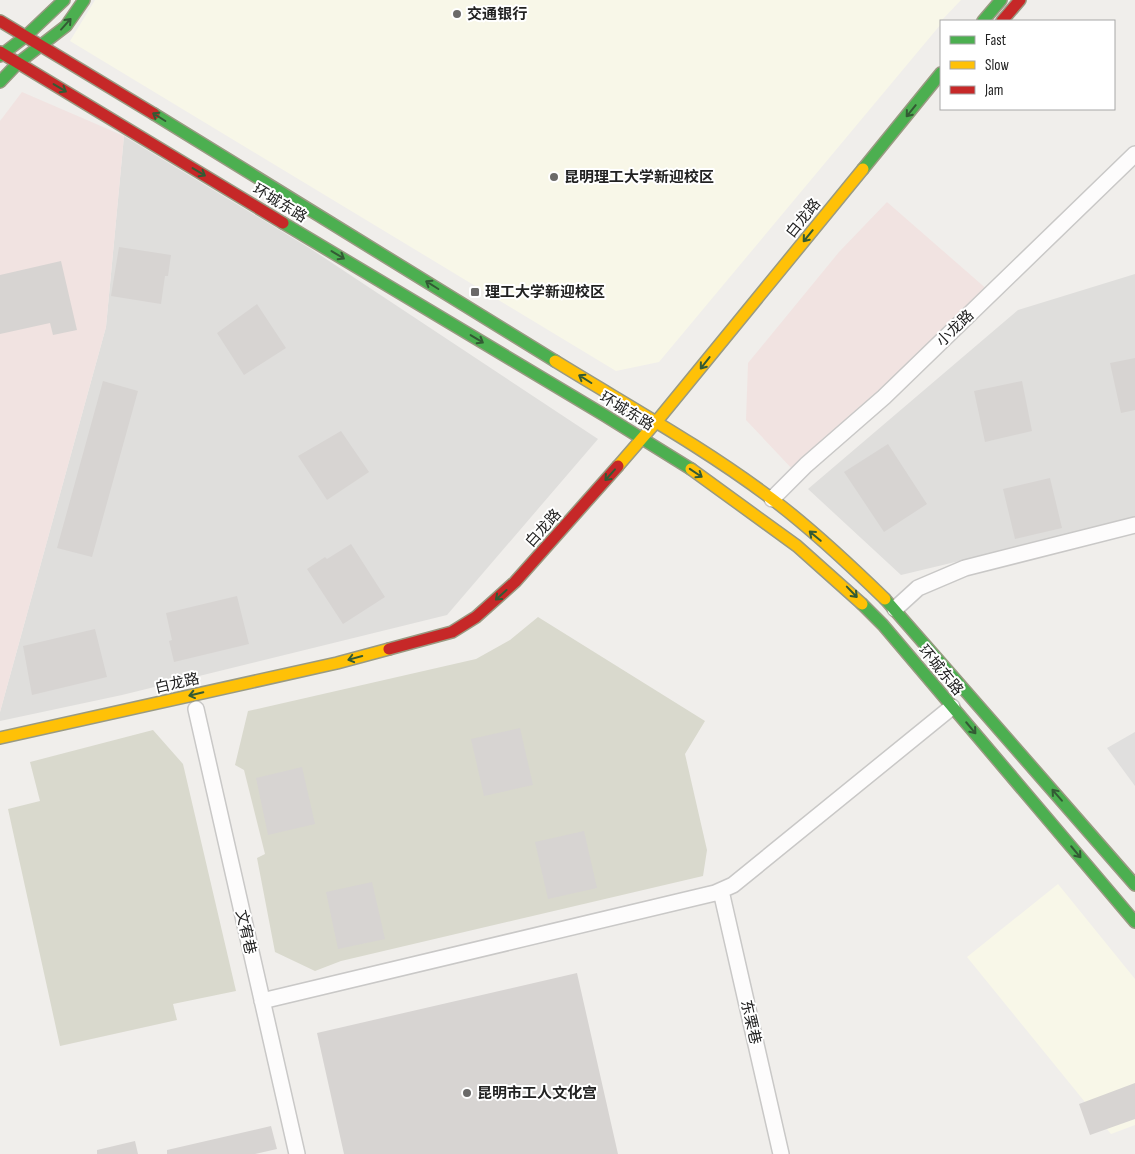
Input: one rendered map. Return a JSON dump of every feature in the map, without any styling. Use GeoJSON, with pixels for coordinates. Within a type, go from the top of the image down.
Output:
{"type":"FeatureCollection","features":[{"type":"Feature","properties":{"kind":"main road"},"geometry":{"type":"LineString","coordinates":[[1,54],[26,36],[64,0]]}},
{"type":"Feature","properties":{"kind":"main road"},"geometry":{"type":"LineString","coordinates":[[0,82],[18,63],[66,26],[84,0]]}},
{"type":"Feature","properties":{"kind":"main road"},"geometry":{"type":"LineString","coordinates":[[984,20],[1001,0]]}},
{"type":"Feature","properties":{"kind":"main road"},"geometry":{"type":"LineString","coordinates":[[1003,20],[1020,0]]}},
{"type":"Feature","properties":{"kind":"main road","name":"环城东路"},"geometry":{"type":"LineString","coordinates":[[0,21],[43,45],[602,390],[657,422],[673,426],[772,499],[843,559],[895,609],[1135,885]]}},
{"type":"Feature","properties":{"kind":"main road","name":"环城东路"},"geometry":{"type":"LineString","coordinates":[[1,54],[642,438],[652,450],[755,513],[814,558],[849,589],[1135,922]]}},
{"type":"Feature","properties":{"kind":"main road","name":"白龙路"},"geometry":{"type":"LineString","coordinates":[[0,738],[337,663],[452,632],[476,617],[515,582],[657,422],[940,74]]}},
{"type":"Feature","properties":{"kind":"main road"},"geometry":{"type":"LineString","coordinates":[[652,450],[673,426]]}},
{"type":"Feature","properties":{"kind":"street","name":"小龙路"},"geometry":{"type":"LineString","coordinates":[[772,499],[806,465],[884,397],[1135,154]]}},
{"type":"Feature","properties":{"kind":"street"},"geometry":{"type":"LineString","coordinates":[[895,609],[918,588],[966,568],[1135,525]]}},
{"type":"Feature","properties":{"kind":"street"},"geometry":{"type":"LineString","coordinates":[[262,1000],[721,891],[733,886],[952,707]]}},
{"type":"Feature","properties":{"kind":"street","name":"文宥巷"},"geometry":{"type":"LineString","coordinates":[[196,709],[297,1154]]}},
{"type":"Feature","properties":{"kind":"street","name":"东栗巷"},"geometry":{"type":"LineString","coordinates":[[721,891],[781,1154]]}},
{"type":"Feature","properties":{"kind":"shaded area","name":"昆明理工大学新迎校区"},"geometry":{"type":"Polygon","coordinates":[[[95,0],[961,0],[940,20],[940,25],[659,362],[616,371],[70,41],[95,0]]]}},
{"type":"Feature","properties":{"kind":"shaded area"},"geometry":{"type":"Polygon","coordinates":[[[22,92],[124,136],[106,327],[0,712],[0,121],[22,92]]]}},
{"type":"Feature","properties":{"kind":"shaded area"},"geometry":{"type":"Polygon","coordinates":[[[124,136],[311,249],[598,439],[447,615],[122,695],[0,721],[0,712],[106,327],[124,136]]]}},
{"type":"Feature","properties":{"kind":"shaded area"},"geometry":{"type":"Polygon","coordinates":[[[887,202],[989,291],[795,472],[746,420],[748,363],[839,252],[887,202]]]}},
{"type":"Feature","properties":{"kind":"shaded area"},"geometry":{"type":"Polygon","coordinates":[[[1135,274],[1135,519],[901,575],[808,489],[1018,310],[1135,274]]]}},
{"type":"Feature","properties":{"kind":"shaded area"},"geometry":{"type":"Polygon","coordinates":[[[538,617],[705,721],[685,754],[707,850],[703,876],[341,961],[315,971],[275,952],[257,858],[265,854],[244,770],[235,765],[248,711],[476,659],[510,640],[538,617]]]}},
{"type":"Feature","properties":{"kind":"shaded area"},"geometry":{"type":"Polygon","coordinates":[[[153,730],[183,764],[236,991],[173,1004],[177,1020],[60,1046],[8,809],[40,801],[30,762],[153,730]]]}},
{"type":"Feature","properties":{"kind":"shaded area"},"geometry":{"type":"Polygon","coordinates":[[[1135,732],[1135,786],[1107,748],[1135,732]]]}},
{"type":"Feature","properties":{"kind":"shaded area"},"geometry":{"type":"Polygon","coordinates":[[[1058,884],[1135,979],[1135,1125],[1111,1134],[967,957],[1058,884]]]}},
{"type":"Feature","properties":{"kind":"building"},"geometry":{"type":"Polygon","coordinates":[[[119,247],[171,255],[168,276],[165,276],[161,304],[111,296],[119,247]]]}},
{"type":"Feature","properties":{"kind":"building"},"geometry":{"type":"Polygon","coordinates":[[[61,261],[77,330],[53,335],[50,323],[0,334],[0,275],[61,261]]]}},
{"type":"Feature","properties":{"kind":"building"},"geometry":{"type":"Polygon","coordinates":[[[257,304],[286,348],[244,375],[217,333],[257,304]]]}},
{"type":"Feature","properties":{"kind":"building"},"geometry":{"type":"Polygon","coordinates":[[[1135,358],[1135,410],[1121,413],[1110,363],[1135,358]]]}},
{"type":"Feature","properties":{"kind":"building"},"geometry":{"type":"Polygon","coordinates":[[[103,381],[138,391],[92,557],[57,548],[103,381]]]}},
{"type":"Feature","properties":{"kind":"building"},"geometry":{"type":"Polygon","coordinates":[[[1022,381],[1032,431],[985,442],[974,391],[1022,381]]]}},
{"type":"Feature","properties":{"kind":"building"},"geometry":{"type":"Polygon","coordinates":[[[341,431],[369,472],[327,500],[298,456],[341,431]]]}},
{"type":"Feature","properties":{"kind":"building"},"geometry":{"type":"Polygon","coordinates":[[[888,444],[927,504],[884,532],[844,472],[888,444]]]}},
{"type":"Feature","properties":{"kind":"building"},"geometry":{"type":"Polygon","coordinates":[[[1050,478],[1062,528],[1015,539],[1003,489],[1050,478]]]}},
{"type":"Feature","properties":{"kind":"building"},"geometry":{"type":"Polygon","coordinates":[[[351,544],[385,597],[343,624],[307,569],[325,557],[327,559],[351,544]]]}},
{"type":"Feature","properties":{"kind":"building"},"geometry":{"type":"Polygon","coordinates":[[[237,596],[249,644],[174,662],[169,641],[172,640],[166,613],[237,596]]]}},
{"type":"Feature","properties":{"kind":"building"},"geometry":{"type":"Polygon","coordinates":[[[95,629],[107,677],[32,695],[23,646],[95,629]]]}},
{"type":"Feature","properties":{"kind":"building"},"geometry":{"type":"Polygon","coordinates":[[[520,728],[533,785],[484,796],[471,739],[520,728]]]}},
{"type":"Feature","properties":{"kind":"building"},"geometry":{"type":"Polygon","coordinates":[[[302,767],[315,824],[268,835],[256,778],[302,767]]]}},
{"type":"Feature","properties":{"kind":"building"},"geometry":{"type":"Polygon","coordinates":[[[584,831],[597,888],[548,899],[535,842],[584,831]]]}},
{"type":"Feature","properties":{"kind":"building"},"geometry":{"type":"Polygon","coordinates":[[[372,882],[385,939],[338,949],[326,892],[372,882]]]}},
{"type":"Feature","properties":{"kind":"building","name":"昆明市工人文化宫"},"geometry":{"type":"Polygon","coordinates":[[[577,973],[618,1154],[344,1154],[317,1033],[577,973]]]}},
{"type":"Feature","properties":{"kind":"building"},"geometry":{"type":"Polygon","coordinates":[[[1135,1083],[1135,1119],[1090,1135],[1079,1104],[1135,1083]]]}},
{"type":"Feature","properties":{"kind":"building"},"geometry":{"type":"Polygon","coordinates":[[[271,1126],[277,1149],[255,1154],[167,1154],[167,1150],[271,1126]]]}},
{"type":"Feature","properties":{"kind":"building"},"geometry":{"type":"Polygon","coordinates":[[[135,1141],[138,1154],[97,1154],[97,1150],[135,1141]]]}},
{"type":"Feature","properties":{"kind":"traffic: fast"},"geometry":{"type":"LineString","coordinates":[[0,56],[26,36],[64,0]]}},
{"type":"Feature","properties":{"kind":"traffic: fast"},"geometry":{"type":"LineString","coordinates":[[0,82],[18,63],[66,26],[84,0]]}},
{"type":"Feature","properties":{"kind":"traffic: fast"},"geometry":{"type":"LineString","coordinates":[[984,20],[1001,0]]}},
{"type":"Feature","properties":{"kind":"traffic: fast"},"geometry":{"type":"LineString","coordinates":[[863,169],[940,74]]}},
{"type":"Feature","properties":{"kind":"traffic: fast"},"geometry":{"type":"LineString","coordinates":[[154,114],[555,361]]}},
{"type":"Feature","properties":{"kind":"traffic: fast"},"geometry":{"type":"LineString","coordinates":[[283,223],[691,469]]}},
{"type":"Feature","properties":{"kind":"traffic: fast"},"geometry":{"type":"LineString","coordinates":[[885,599],[1135,885]]}},
{"type":"Feature","properties":{"kind":"traffic: fast"},"geometry":{"type":"LineString","coordinates":[[862,604],[883,625],[1135,922]]}},
{"type":"Feature","properties":{"kind":"traffic: slow"},"geometry":{"type":"LineString","coordinates":[[618,466],[863,169]]}},
{"type":"Feature","properties":{"kind":"traffic: slow"},"geometry":{"type":"LineString","coordinates":[[555,361],[692,444],[746,480],[787,510],[885,599]]}},
{"type":"Feature","properties":{"kind":"traffic: slow"},"geometry":{"type":"LineString","coordinates":[[691,469],[797,546],[862,604]]}},
{"type":"Feature","properties":{"kind":"traffic: slow"},"geometry":{"type":"LineString","coordinates":[[0,738],[337,663],[389,649]]}},
{"type":"Feature","properties":{"kind":"traffic: jam"},"geometry":{"type":"LineString","coordinates":[[1003,20],[1020,0]]}},
{"type":"Feature","properties":{"kind":"traffic: jam"},"geometry":{"type":"LineString","coordinates":[[0,21],[154,114]]}},
{"type":"Feature","properties":{"kind":"traffic: jam"},"geometry":{"type":"LineString","coordinates":[[0,52],[283,223]]}},
{"type":"Feature","properties":{"kind":"traffic: jam"},"geometry":{"type":"LineString","coordinates":[[389,649],[452,632],[476,617],[515,582],[618,466]]}},
{"type":"Feature","properties":{"kind":"place","name":"交通银行"},"geometry":{"type":"Point","coordinates":[457,14]}},
{"type":"Feature","properties":{"kind":"place","name":"昆明理工大学新迎校区"},"geometry":{"type":"Point","coordinates":[554,177]}},
{"type":"Feature","properties":{"kind":"place","name":"理工大学新迎校区"},"geometry":{"type":"Point","coordinates":[475,292]}},
{"type":"Feature","properties":{"kind":"place","name":"昆明市工人文化宫"},"geometry":{"type":"Point","coordinates":[467,1093]}}]}
